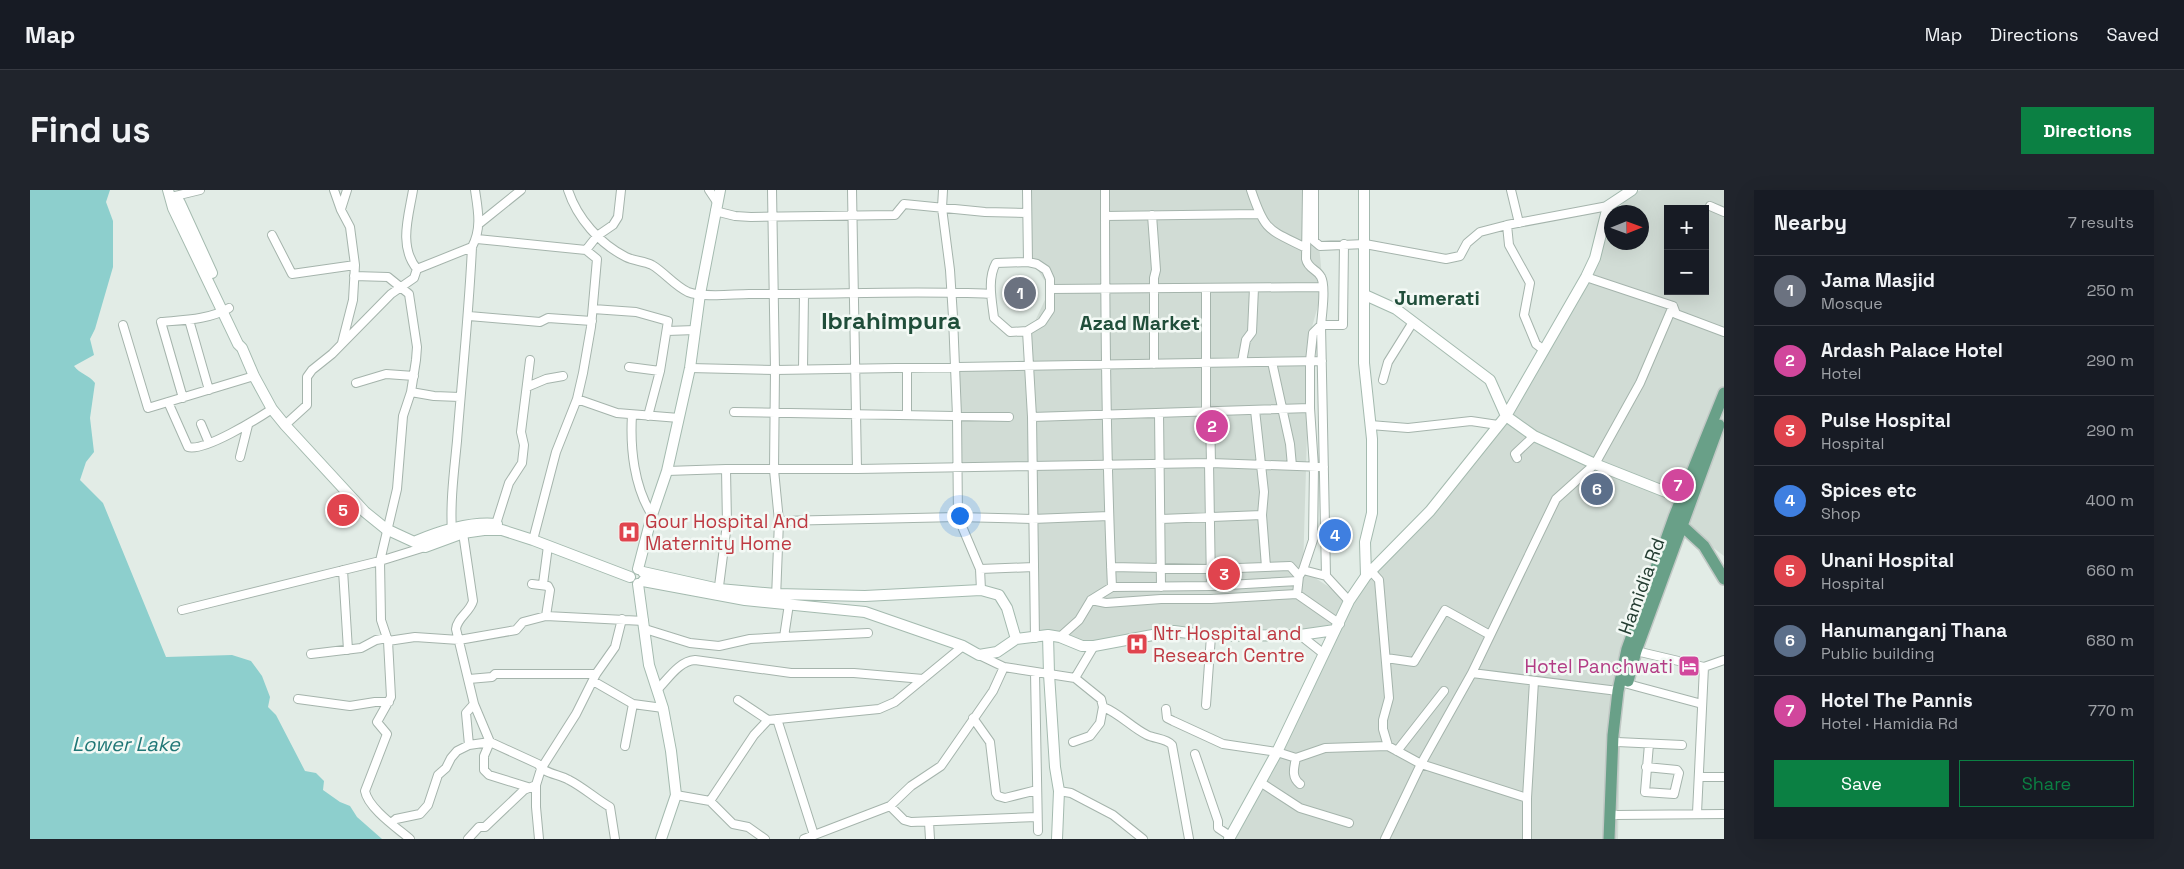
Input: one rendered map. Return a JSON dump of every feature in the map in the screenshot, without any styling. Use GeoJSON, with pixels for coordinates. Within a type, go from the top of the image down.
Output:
{"type":"FeatureCollection","features":[{"type":"Feature","properties":{"kind":"main road","name":"Hamidia Rd"},"geometry":{"type":"LineString","coordinates":[[1678,522],[1682,498],[1724,393]]}},
{"type":"Feature","properties":{"kind":"main road","name":"Hamidia Rd"},"geometry":{"type":"LineString","coordinates":[[1616,839],[1617,742],[1622,686],[1636,651],[1678,522],[1724,412]]}},
{"type":"Feature","properties":{"kind":"main road"},"geometry":{"type":"LineString","coordinates":[[1610,839],[1613,735],[1632,630],[1678,522],[1704,546],[1710,560],[1724,580]]}},
{"type":"Feature","properties":{"kind":"street"},"geometry":{"type":"LineString","coordinates":[[334,190],[340,210],[350,227],[355,265],[353,300],[342,343]]}},
{"type":"Feature","properties":{"kind":"street"},"geometry":{"type":"LineString","coordinates":[[340,210],[348,190]]}},
{"type":"Feature","properties":{"kind":"street"},"geometry":{"type":"LineString","coordinates":[[284,425],[307,405],[308,377],[312,370],[391,294],[401,289],[414,278],[417,269],[409,250],[406,235],[406,222],[413,190]]}},
{"type":"Feature","properties":{"kind":"street"},"geometry":{"type":"LineString","coordinates":[[452,533],[460,397],[469,316],[472,247],[480,224],[475,190]]}},
{"type":"Feature","properties":{"kind":"street"},"geometry":{"type":"LineString","coordinates":[[480,224],[521,190]]}},
{"type":"Feature","properties":{"kind":"street"},"geometry":{"type":"LineString","coordinates":[[568,190],[581,216],[597,236],[612,248],[628,257],[651,265],[688,292],[700,294],[773,295],[853,292],[991,294]]}},
{"type":"Feature","properties":{"kind":"street"},"geometry":{"type":"LineString","coordinates":[[586,250],[597,236],[613,225],[618,216],[621,190]]}},
{"type":"Feature","properties":{"kind":"street"},"geometry":{"type":"LineString","coordinates":[[709,190],[716,206],[735,216],[895,215],[904,204],[985,212],[1027,213]]}},
{"type":"Feature","properties":{"kind":"street"},"geometry":{"type":"LineString","coordinates":[[661,839],[676,795],[664,708],[649,665],[637,576],[652,515],[667,471],[690,368],[700,294],[720,190]]}},
{"type":"Feature","properties":{"kind":"street"},"geometry":{"type":"LineString","coordinates":[[772,190],[775,370],[774,470],[779,521],[776,599]]}},
{"type":"Feature","properties":{"kind":"street"},"geometry":{"type":"LineString","coordinates":[[852,190],[857,469]]}},
{"type":"Feature","properties":{"kind":"street"},"geometry":{"type":"LineString","coordinates":[[943,190],[942,208],[950,270],[957,416],[956,468],[958,518],[980,569],[981,590]]}},
{"type":"Feature","properties":{"kind":"street"},"geometry":{"type":"LineString","coordinates":[[1027,190],[1028,262]]}},
{"type":"Feature","properties":{"kind":"street"},"geometry":{"type":"LineString","coordinates":[[1105,190],[1107,289],[1105,364],[1112,587]]}},
{"type":"Feature","properties":{"kind":"street"},"geometry":{"type":"LineString","coordinates":[[1251,190],[1259,214],[1268,229],[1306,248]]}},
{"type":"Feature","properties":{"kind":"street"},"geometry":{"type":"LineString","coordinates":[[1307,190],[1307,264],[1321,277],[1323,287],[1321,325],[1326,576],[1349,601]]}},
{"type":"Feature","properties":{"kind":"street"},"geometry":{"type":"LineString","coordinates":[[1314,190],[1314,241],[1316,244],[1320,246],[1365,244],[1446,258],[1460,256],[1466,244],[1480,232],[1604,207]]}},
{"type":"Feature","properties":{"kind":"street"},"geometry":{"type":"LineString","coordinates":[[1364,190],[1364,363],[1372,439],[1372,513],[1365,542],[1369,573],[1379,580],[1389,698],[1382,729],[1388,746]]}},
{"type":"Feature","properties":{"kind":"street"},"geometry":{"type":"LineString","coordinates":[[1511,190],[1519,223]]}},
{"type":"Feature","properties":{"kind":"street"},"geometry":{"type":"LineString","coordinates":[[1609,205],[1629,190]]}},
{"type":"Feature","properties":{"kind":"street"},"geometry":{"type":"LineString","coordinates":[[196,191],[169,193],[174,208],[226,310],[238,344],[242,348],[254,376],[272,409],[284,425],[365,512],[386,529],[416,541],[425,547]]}},
{"type":"Feature","properties":{"kind":"street"},"geometry":{"type":"LineString","coordinates":[[1710,206],[1724,212]]}},
{"type":"Feature","properties":{"kind":"street"},"geometry":{"type":"LineString","coordinates":[[1105,216],[1259,214]]}},
{"type":"Feature","properties":{"kind":"street"},"geometry":{"type":"LineString","coordinates":[[1152,215],[1156,270],[1154,289],[1154,364]]}},
{"type":"Feature","properties":{"kind":"street"},"geometry":{"type":"LineString","coordinates":[[1196,754],[1218,821],[1218,828],[1229,838],[1277,752],[1349,601],[1369,573],[1430,511],[1506,416],[1586,277],[1594,258],[1604,221]]}},
{"type":"Feature","properties":{"kind":"street"},"geometry":{"type":"LineString","coordinates":[[1507,225],[1509,245],[1530,283],[1524,315],[1536,344],[1544,350]]}},
{"type":"Feature","properties":{"kind":"street"},"geometry":{"type":"LineString","coordinates":[[272,235],[292,274],[355,265]]}},
{"type":"Feature","properties":{"kind":"street"},"geometry":{"type":"LineString","coordinates":[[476,239],[586,250],[596,259],[592,322],[576,398],[556,452],[534,537]]}},
{"type":"Feature","properties":{"kind":"street"},"geometry":{"type":"LineString","coordinates":[[1297,594],[1300,576],[1313,540],[1314,467],[1310,408],[1310,362],[1313,333],[1321,325],[1343,325],[1344,244]]}},
{"type":"Feature","properties":{"kind":"street"},"geometry":{"type":"LineString","coordinates":[[417,269],[472,247]]}},
{"type":"Feature","properties":{"kind":"street"},"geometry":{"type":"LineString","coordinates":[[1028,262],[1037,264],[1046,270],[1050,289],[1050,310],[1042,322],[1027,331],[1010,332],[994,318],[991,294],[996,263],[1028,262]]}},
{"type":"Feature","properties":{"kind":"street"},"geometry":{"type":"LineString","coordinates":[[354,276],[388,278],[409,294],[417,348],[411,392],[403,416],[397,489],[386,529],[380,561],[380,620],[387,640],[391,697],[377,722],[387,734],[365,791],[366,798],[410,839]]}},
{"type":"Feature","properties":{"kind":"street"},"geometry":{"type":"LineString","coordinates":[[1586,277],[1673,306]]}},
{"type":"Feature","properties":{"kind":"street"},"geometry":{"type":"LineString","coordinates":[[1050,289],[1323,287]]}},
{"type":"Feature","properties":{"kind":"street"},"geometry":{"type":"LineString","coordinates":[[1206,288],[1206,411],[1210,414],[1212,586]]}},
{"type":"Feature","properties":{"kind":"street"},"geometry":{"type":"LineString","coordinates":[[1242,362],[1246,340],[1252,332],[1254,288]]}},
{"type":"Feature","properties":{"kind":"street"},"geometry":{"type":"LineString","coordinates":[[803,369],[804,294]]}},
{"type":"Feature","properties":{"kind":"street"},"geometry":{"type":"LineString","coordinates":[[1365,295],[1396,309],[1490,380],[1506,416],[1534,436],[1595,464],[1682,498]]}},
{"type":"Feature","properties":{"kind":"street"},"geometry":{"type":"LineString","coordinates":[[1673,306],[1676,314],[1724,332]]}},
{"type":"Feature","properties":{"kind":"street"},"geometry":{"type":"LineString","coordinates":[[1385,839],[1421,764],[1472,673],[1556,499],[1595,464],[1640,383],[1673,306]]}},
{"type":"Feature","properties":{"kind":"street"},"geometry":{"type":"LineString","coordinates":[[593,309],[636,312],[667,320],[669,325],[660,371],[648,416]]}},
{"type":"Feature","properties":{"kind":"street"},"geometry":{"type":"LineString","coordinates":[[183,398],[161,322],[189,320],[226,310]]}},
{"type":"Feature","properties":{"kind":"street"},"geometry":{"type":"LineString","coordinates":[[469,316],[540,322],[548,318],[592,322]]}},
{"type":"Feature","properties":{"kind":"street"},"geometry":{"type":"LineString","coordinates":[[189,320],[209,390]]}},
{"type":"Feature","properties":{"kind":"street"},"geometry":{"type":"LineString","coordinates":[[1383,380],[1388,362],[1413,322]]}},
{"type":"Feature","properties":{"kind":"street"},"geometry":{"type":"LineString","coordinates":[[123,325],[148,408],[254,376]]}},
{"type":"Feature","properties":{"kind":"street"},"geometry":{"type":"LineString","coordinates":[[667,331],[695,330]]}},
{"type":"Feature","properties":{"kind":"street"},"geometry":{"type":"LineString","coordinates":[[1027,331],[1032,416],[1035,638]]}},
{"type":"Feature","properties":{"kind":"street"},"geometry":{"type":"LineString","coordinates":[[496,524],[509,483],[522,463],[524,449],[521,432],[530,360]]}},
{"type":"Feature","properties":{"kind":"street"},"geometry":{"type":"LineString","coordinates":[[690,368],[775,370],[1322,361]]}},
{"type":"Feature","properties":{"kind":"street"},"geometry":{"type":"LineString","coordinates":[[1272,362],[1284,409],[1292,466]]}},
{"type":"Feature","properties":{"kind":"street"},"geometry":{"type":"LineString","coordinates":[[629,367],[660,371]]}},
{"type":"Feature","properties":{"kind":"street"},"geometry":{"type":"LineString","coordinates":[[907,368],[907,415]]}},
{"type":"Feature","properties":{"kind":"street"},"geometry":{"type":"LineString","coordinates":[[356,383],[386,374],[414,376]]}},
{"type":"Feature","properties":{"kind":"street"},"geometry":{"type":"LineString","coordinates":[[527,387],[546,379],[563,376]]}},
{"type":"Feature","properties":{"kind":"street"},"geometry":{"type":"LineString","coordinates":[[411,392],[434,396],[460,397]]}},
{"type":"Feature","properties":{"kind":"street"},"geometry":{"type":"LineString","coordinates":[[576,398],[617,413],[679,418]]}},
{"type":"Feature","properties":{"kind":"street"},"geometry":{"type":"LineString","coordinates":[[168,402],[188,447],[191,448],[209,443],[248,426],[272,409]]}},
{"type":"Feature","properties":{"kind":"street"},"geometry":{"type":"LineString","coordinates":[[1032,416],[1310,408]]}},
{"type":"Feature","properties":{"kind":"street"},"geometry":{"type":"LineString","coordinates":[[1256,410],[1264,492],[1262,515],[1266,567]]}},
{"type":"Feature","properties":{"kind":"street"},"geometry":{"type":"LineString","coordinates":[[734,412],[1009,417]]}},
{"type":"Feature","properties":{"kind":"street"},"geometry":{"type":"LineString","coordinates":[[1158,413],[1161,586]]}},
{"type":"Feature","properties":{"kind":"street"},"geometry":{"type":"LineString","coordinates":[[632,415],[631,432],[634,460],[644,503],[652,515]]}},
{"type":"Feature","properties":{"kind":"street"},"geometry":{"type":"LineString","coordinates":[[1370,425],[1408,428],[1471,421],[1498,425]]}},
{"type":"Feature","properties":{"kind":"street"},"geometry":{"type":"LineString","coordinates":[[202,424],[209,443]]}},
{"type":"Feature","properties":{"kind":"street"},"geometry":{"type":"LineString","coordinates":[[240,457],[248,426]]}},
{"type":"Feature","properties":{"kind":"street"},"geometry":{"type":"LineString","coordinates":[[1517,458],[1515,454],[1534,436]]}},
{"type":"Feature","properties":{"kind":"street"},"geometry":{"type":"LineString","coordinates":[[667,471],[726,468],[774,470],[1210,463],[1324,467]]}},
{"type":"Feature","properties":{"kind":"street"},"geometry":{"type":"LineString","coordinates":[[719,592],[727,524],[726,468]]}},
{"type":"Feature","properties":{"kind":"street"},"geometry":{"type":"LineString","coordinates":[[1161,519],[1262,515]]}},
{"type":"Feature","properties":{"kind":"street"},"geometry":{"type":"LineString","coordinates":[[779,521],[958,518],[1032,519],[1109,516]]}},
{"type":"Feature","properties":{"kind":"street"},"geometry":{"type":"LineString","coordinates":[[416,541],[452,533],[481,523],[496,524],[637,576]]}},
{"type":"Feature","properties":{"kind":"street"},"geometry":{"type":"LineString","coordinates":[[182,610],[380,561],[425,547],[452,533],[502,530],[534,537],[548,546],[637,576],[719,592],[776,599],[817,594],[864,596],[981,590],[999,595],[1007,608],[1016,639]]}},
{"type":"Feature","properties":{"kind":"street"},"geometry":{"type":"LineString","coordinates":[[463,533],[473,601],[456,626],[474,704],[490,742],[484,756],[484,770],[489,775],[534,786]]}},
{"type":"Feature","properties":{"kind":"street"},"geometry":{"type":"LineString","coordinates":[[543,584],[548,546]]}},
{"type":"Feature","properties":{"kind":"street"},"geometry":{"type":"LineString","coordinates":[[1111,567],[1211,569],[1290,566],[1300,576]]}},
{"type":"Feature","properties":{"kind":"street"},"geometry":{"type":"LineString","coordinates":[[980,569],[1034,567]]}},
{"type":"Feature","properties":{"kind":"street"},"geometry":{"type":"LineString","coordinates":[[344,570],[348,650]]}},
{"type":"Feature","properties":{"kind":"street"},"geometry":{"type":"LineString","coordinates":[[1060,637],[1079,620],[1091,600],[1112,587],[1212,586],[1300,576],[1326,576]]}},
{"type":"Feature","properties":{"kind":"street"},"geometry":{"type":"LineString","coordinates":[[532,584],[543,584],[548,586],[550,590],[546,616]]}},
{"type":"Feature","properties":{"kind":"street"},"geometry":{"type":"LineString","coordinates":[[816,607],[817,594]]}},
{"type":"Feature","properties":{"kind":"street"},"geometry":{"type":"LineString","coordinates":[[1091,600],[1106,603],[1297,594],[1338,627]]}},
{"type":"Feature","properties":{"kind":"street"},"geometry":{"type":"LineString","coordinates":[[776,599],[789,604],[865,612],[963,646],[1004,667],[1075,678],[1101,699],[1103,707],[1100,723],[1090,736],[1073,742]]}},
{"type":"Feature","properties":{"kind":"street"},"geometry":{"type":"LineString","coordinates":[[784,637],[789,604]]}},
{"type":"Feature","properties":{"kind":"street"},"geometry":{"type":"LineString","coordinates":[[1386,658],[1414,662],[1445,610],[1490,635]]}},
{"type":"Feature","properties":{"kind":"street"},"geometry":{"type":"LineString","coordinates":[[311,654],[361,648],[376,640],[415,636],[459,640],[516,630],[523,622],[546,616],[622,619],[644,625],[690,643],[719,646],[750,639],[868,633]]}},
{"type":"Feature","properties":{"kind":"street"},"geometry":{"type":"LineString","coordinates":[[538,839],[534,786],[541,769],[576,714],[594,678],[615,647],[622,619]]}},
{"type":"Feature","properties":{"kind":"street"},"geometry":{"type":"LineString","coordinates":[[979,655],[996,652],[1016,639],[1048,635],[1060,637],[1082,646],[1094,646],[1174,631],[1211,636],[1300,635],[1338,627]]}},
{"type":"Feature","properties":{"kind":"street"},"geometry":{"type":"LineString","coordinates":[[1048,635],[1055,767],[1059,791],[1057,839]]}},
{"type":"Feature","properties":{"kind":"street"},"geometry":{"type":"LineString","coordinates":[[1300,635],[1324,654]]}},
{"type":"Feature","properties":{"kind":"street"},"geometry":{"type":"LineString","coordinates":[[1206,706],[1211,636]]}},
{"type":"Feature","properties":{"kind":"street"},"geometry":{"type":"LineString","coordinates":[[710,801],[754,735],[773,720],[879,709],[895,702],[963,646]]}},
{"type":"Feature","properties":{"kind":"street"},"geometry":{"type":"LineString","coordinates":[[1075,678],[1094,646]]}},
{"type":"Feature","properties":{"kind":"street"},"geometry":{"type":"LineString","coordinates":[[1636,651],[1704,667],[1724,660]]}},
{"type":"Feature","properties":{"kind":"street"},"geometry":{"type":"LineString","coordinates":[[657,690],[688,660],[786,673],[854,673],[923,679]]}},
{"type":"Feature","properties":{"kind":"street"},"geometry":{"type":"LineString","coordinates":[[804,839],[890,806],[911,786],[941,766],[993,691],[1004,667]]}},
{"type":"Feature","properties":{"kind":"street"},"geometry":{"type":"LineString","coordinates":[[1697,813],[1704,667]]}},
{"type":"Feature","properties":{"kind":"street"},"geometry":{"type":"LineString","coordinates":[[1035,673],[1038,831]]}},
{"type":"Feature","properties":{"kind":"street"},"geometry":{"type":"LineString","coordinates":[[1472,673],[1534,681],[1622,686],[1702,704]]}},
{"type":"Feature","properties":{"kind":"street"},"geometry":{"type":"LineString","coordinates":[[468,679],[492,677],[495,674],[594,678],[633,704],[664,708]]}},
{"type":"Feature","properties":{"kind":"street"},"geometry":{"type":"LineString","coordinates":[[1527,839],[1527,798],[1534,681]]}},
{"type":"Feature","properties":{"kind":"street"},"geometry":{"type":"LineString","coordinates":[[1397,751],[1444,691]]}},
{"type":"Feature","properties":{"kind":"street"},"geometry":{"type":"LineString","coordinates":[[298,699],[350,706],[389,702]]}},
{"type":"Feature","properties":{"kind":"street"},"geometry":{"type":"LineString","coordinates":[[738,700],[773,720],[814,835]]}},
{"type":"Feature","properties":{"kind":"street"},"geometry":{"type":"LineString","coordinates":[[469,745],[466,713],[474,704]]}},
{"type":"Feature","properties":{"kind":"street"},"geometry":{"type":"LineString","coordinates":[[625,746],[633,704]]}},
{"type":"Feature","properties":{"kind":"street"},"geometry":{"type":"LineString","coordinates":[[1103,707],[1148,736],[1169,741],[1172,745],[1189,839]]}},
{"type":"Feature","properties":{"kind":"street"},"geometry":{"type":"LineString","coordinates":[[1166,709],[1167,718],[1223,744],[1277,752],[1296,758],[1325,748],[1388,746],[1421,764],[1527,798]]}},
{"type":"Feature","properties":{"kind":"street"},"geometry":{"type":"LineString","coordinates":[[973,718],[990,742],[996,793],[998,796],[1005,798],[1037,790]]}},
{"type":"Feature","properties":{"kind":"street"},"geometry":{"type":"LineString","coordinates":[[391,823],[396,819],[420,814],[428,804],[438,775],[446,768],[457,751],[469,745],[490,742],[538,764],[541,769],[570,780],[591,796],[610,807],[615,839]]}},
{"type":"Feature","properties":{"kind":"street"},"geometry":{"type":"LineString","coordinates":[[1617,742],[1682,746]]}},
{"type":"Feature","properties":{"kind":"street"},"geometry":{"type":"LineString","coordinates":[[1646,767],[1677,770],[1674,794],[1645,792],[1646,767],[1649,744]]}},
{"type":"Feature","properties":{"kind":"street"},"geometry":{"type":"LineString","coordinates":[[1296,758],[1294,776],[1295,780],[1300,784]]}},
{"type":"Feature","properties":{"kind":"street"},"geometry":{"type":"LineString","coordinates":[[1699,777],[1724,777]]}},
{"type":"Feature","properties":{"kind":"street"},"geometry":{"type":"LineString","coordinates":[[1260,782],[1300,808],[1349,823]]}},
{"type":"Feature","properties":{"kind":"street"},"geometry":{"type":"LineString","coordinates":[[468,839],[479,827],[485,827],[524,790],[534,786]]}},
{"type":"Feature","properties":{"kind":"street"},"geometry":{"type":"LineString","coordinates":[[1059,791],[1071,793],[1113,815],[1143,839]]}},
{"type":"Feature","properties":{"kind":"street"},"geometry":{"type":"LineString","coordinates":[[676,795],[710,801],[734,824],[748,828],[765,839]]}},
{"type":"Feature","properties":{"kind":"street"},"geometry":{"type":"LineString","coordinates":[[890,806],[904,820],[911,822],[1037,817]]}},
{"type":"Feature","properties":{"kind":"street"},"geometry":{"type":"LineString","coordinates":[[1616,815],[1724,814]]}},
{"type":"Feature","properties":{"kind":"street"},"geometry":{"type":"LineString","coordinates":[[929,822],[930,839]]}},
{"type":"Feature","properties":{"kind":"shaded area"},"geometry":{"type":"Polygon","coordinates":[[[1024,190],[1314,190],[1323,288],[1310,334],[1303,570],[1349,600],[1506,416],[1604,237],[1604,250],[1649,250],[1649,205],[1622,205],[1627,195],[1642,190],[1724,190],[1724,556],[1681,523],[1621,695],[1618,839],[1230,839],[1335,628],[1093,646],[1035,638],[1032,470],[956,467],[955,367],[1031,365],[1030,332],[1050,289],[1026,252],[1024,190]]]}},
{"type":"Feature","properties":{"kind":"water","name":"Lower Lake"},"geometry":{"type":"Polygon","coordinates":[[[30,190],[110,190],[106,202],[113,221],[113,267],[95,329],[90,339],[94,355],[74,366],[95,383],[90,418],[94,452],[86,462],[80,480],[103,503],[166,657],[232,655],[251,661],[262,676],[270,697],[268,707],[276,715],[305,771],[316,773],[324,781],[323,790],[340,802],[350,806],[357,817],[382,839],[30,839],[30,190]]]}},
{"type":"Feature","properties":{"kind":"place","name":"Jama Masjid"},"geometry":{"type":"Point","coordinates":[1020,293]}},
{"type":"Feature","properties":{"kind":"place","name":"Ardash Palace Hotel"},"geometry":{"type":"Point","coordinates":[1212,426]}},
{"type":"Feature","properties":{"kind":"place","name":"Hotel The Pannis"},"geometry":{"type":"Point","coordinates":[1678,485]}},
{"type":"Feature","properties":{"kind":"place","name":"Hanumanganj Thana"},"geometry":{"type":"Point","coordinates":[1597,489]}},
{"type":"Feature","properties":{"kind":"place","name":"Unani Hospital"},"geometry":{"type":"Point","coordinates":[343,510]}},
{"type":"Feature","properties":{"kind":"place","name":"Gour Hospital And Maternity Home"},"geometry":{"type":"Point","coordinates":[629,532]}},
{"type":"Feature","properties":{"kind":"place","name":"Spices etc"},"geometry":{"type":"Point","coordinates":[1335,535]}},
{"type":"Feature","properties":{"kind":"place","name":"Pulse Hospital"},"geometry":{"type":"Point","coordinates":[1224,574]}},
{"type":"Feature","properties":{"kind":"place","name":"Ntr Hospital and Research Centre"},"geometry":{"type":"Point","coordinates":[1137,644]}},
{"type":"Feature","properties":{"kind":"place","name":"Hotel Panchwati"},"geometry":{"type":"Point","coordinates":[1689,666]}},
{"type":"Feature","properties":{"kind":"district","name":"Jumerati"},"geometry":{"type":"Point","coordinates":[1437,298]}},
{"type":"Feature","properties":{"kind":"district","name":"Ibrahimpura"},"geometry":{"type":"Point","coordinates":[891,321]}},
{"type":"Feature","properties":{"kind":"district","name":"Azad Market"},"geometry":{"type":"Point","coordinates":[1140,323]}}]}
